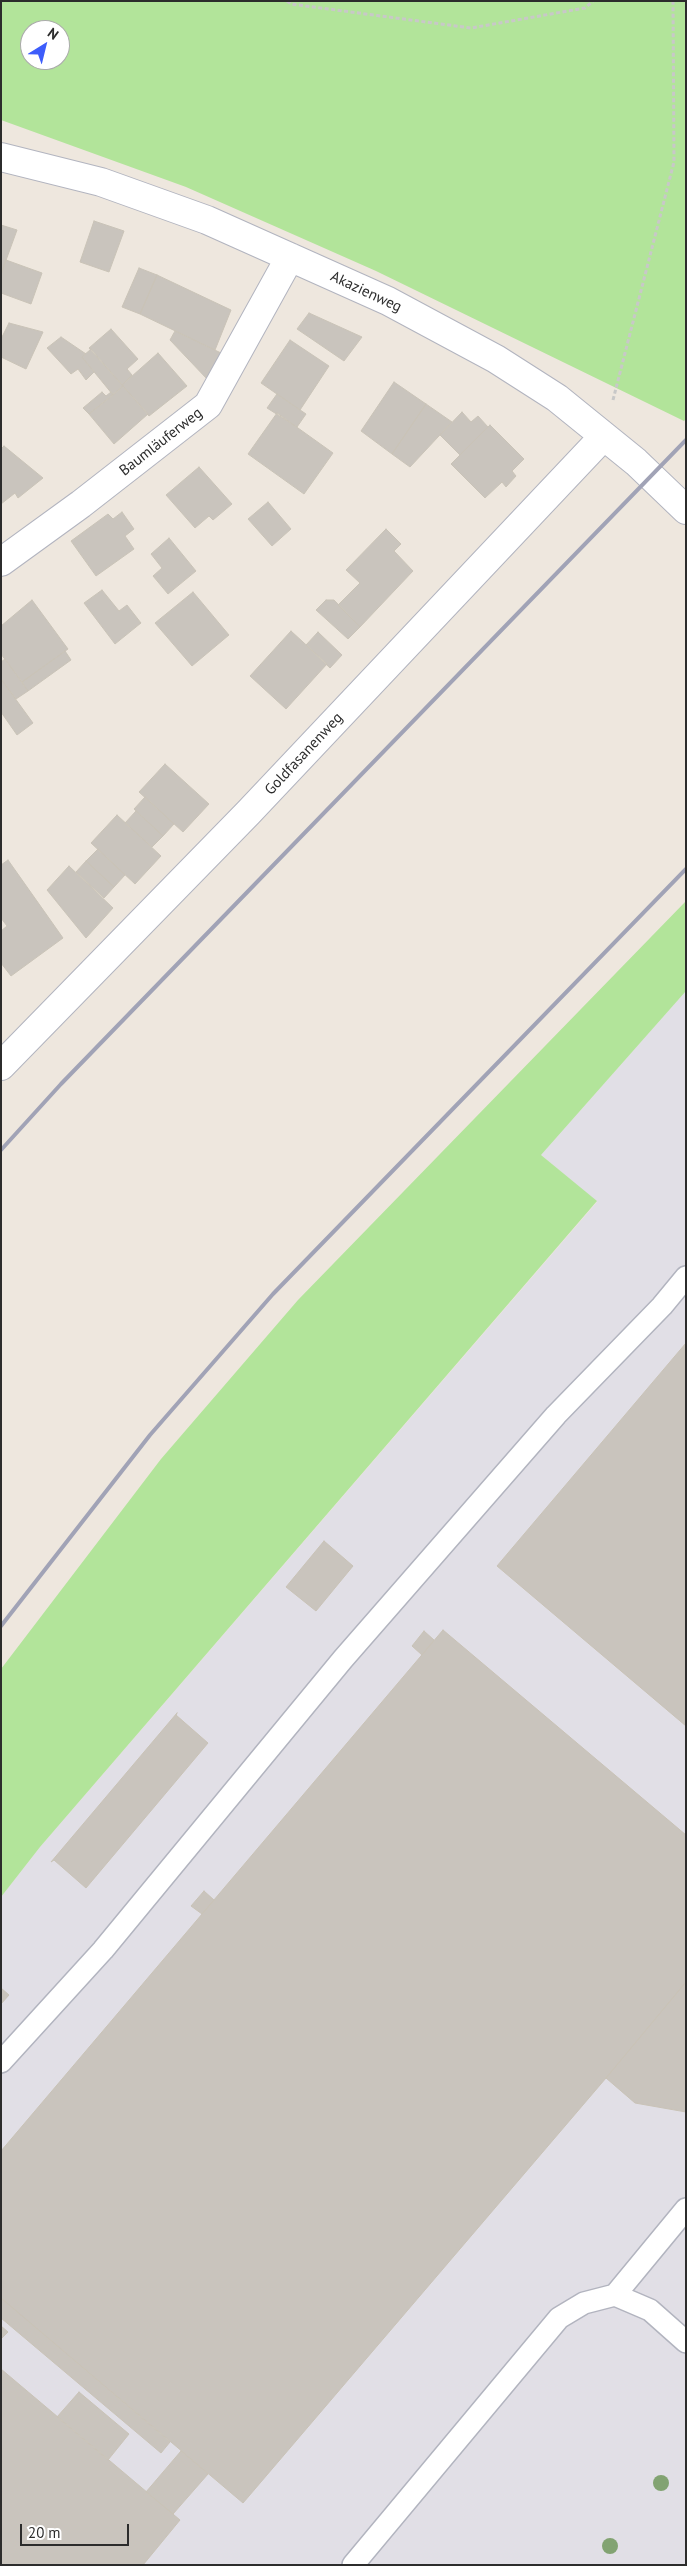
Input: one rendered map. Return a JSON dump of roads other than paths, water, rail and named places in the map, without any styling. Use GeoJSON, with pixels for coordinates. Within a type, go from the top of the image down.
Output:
{"type":"FeatureCollection","features":[{"type":"Feature","properties":{"kind":"street","name":"Akazienweg"},"geometry":{"type":"LineString","coordinates":[[1,157],[101,182],[207,220],[388,301],[496,359],[557,398],[636,462],[686,510]]}},
{"type":"Feature","properties":{"kind":"street","name":"Baumläuferweg"},"geometry":{"type":"LineString","coordinates":[[1,562],[81,504],[208,406],[290,258]]}},
{"type":"Feature","properties":{"kind":"street","name":"Goldfasanenweg"},"geometry":{"type":"LineString","coordinates":[[1,1066],[248,813],[603,437]]}},
{"type":"Feature","properties":{"kind":"lane"},"geometry":{"type":"LineString","coordinates":[[1,2062],[103,1950],[350,1651],[556,1415],[662,1306],[686,1277]]}},
{"type":"Feature","properties":{"kind":"lane"},"geometry":{"type":"LineString","coordinates":[[353,2565],[559,2318],[584,2303],[615,2295],[686,2209]]}},
{"type":"Feature","properties":{"kind":"lane"},"geometry":{"type":"LineString","coordinates":[[615,2295],[650,2310],[686,2342]]}},
{"type":"Feature","properties":{"kind":"railway"},"geometry":{"type":"LineString","coordinates":[[1,1150],[61,1084],[686,440]]}},
{"type":"Feature","properties":{"kind":"railway"},"geometry":{"type":"LineString","coordinates":[[1,1626],[150,1435],[273,1294],[686,869]]}}]}
